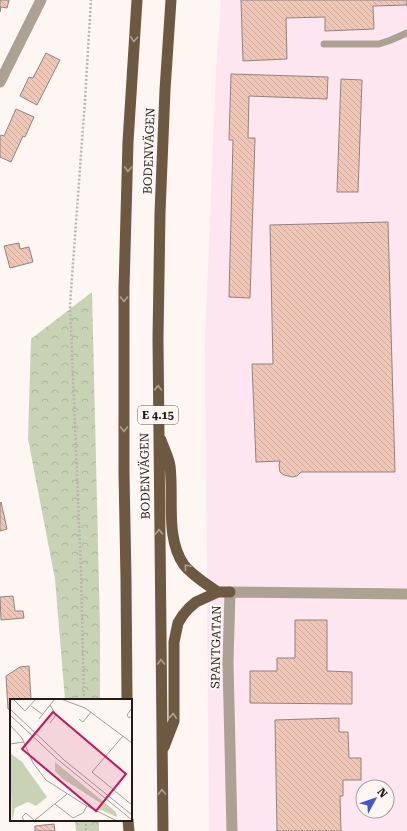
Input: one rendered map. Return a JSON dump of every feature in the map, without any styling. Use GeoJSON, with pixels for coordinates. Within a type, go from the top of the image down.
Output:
{"type":"FeatureCollection","features":[{"type":"Feature","properties":{"kind":"main road","name":"BODENVÄGEN"},"geometry":{"type":"LineString","coordinates":[[127,699],[124,472],[124,289],[128,142],[137,0]]}},
{"type":"Feature","properties":{"kind":"main road","name":"BODENVÄGEN"},"geometry":{"type":"LineString","coordinates":[[163,831],[158,339],[160,213],[171,0]]}},
{"type":"Feature","properties":{"kind":"main road"},"geometry":{"type":"LineString","coordinates":[[158,432],[170,465],[172,532],[178,554],[184,565],[194,575],[218,592]]}},
{"type":"Feature","properties":{"kind":"main road"},"geometry":{"type":"LineString","coordinates":[[162,753],[174,721],[174,642],[178,623],[189,608],[196,602],[218,592],[230,592]]}},
{"type":"Feature","properties":{"kind":"main road"},"geometry":{"type":"LineString","coordinates":[[128,821],[129,831]]}},
{"type":"Feature","properties":{"kind":"street"},"geometry":{"type":"LineString","coordinates":[[0,82],[40,0]]}},
{"type":"Feature","properties":{"kind":"street","name":"SPANTGATAN"},"geometry":{"type":"LineString","coordinates":[[232,831],[228,662],[230,592],[407,594]]}},
{"type":"Feature","properties":{"kind":"lane"},"geometry":{"type":"LineString","coordinates":[[324,44],[379,44],[407,33]]}},
{"type":"Feature","properties":{"kind":"path"},"geometry":{"type":"LineString","coordinates":[[84,699],[81,571],[70,305],[85,100],[90,0]]}},
{"type":"Feature","properties":{"kind":"shaded area"},"geometry":{"type":"Polygon","coordinates":[[[221,0],[407,0],[407,831],[209,831],[205,342],[216,68],[221,0]]]}},
{"type":"Feature","properties":{"kind":"green space"},"geometry":{"type":"Polygon","coordinates":[[[92,292],[100,629],[100,699],[65,699],[55,579],[28,439],[31,339],[92,292]]]}},
{"type":"Feature","properties":{"kind":"green space"},"geometry":{"type":"Polygon","coordinates":[[[75,821],[99,821],[99,831],[76,831],[75,821]]]}},
{"type":"Feature","properties":{"kind":"building"},"geometry":{"type":"Polygon","coordinates":[[[0,0],[9,0],[7,8],[1,7],[0,12],[0,0]]]}},
{"type":"Feature","properties":{"kind":"building"},"geometry":{"type":"Polygon","coordinates":[[[241,0],[407,0],[407,5],[373,6],[374,29],[325,31],[325,17],[286,18],[287,59],[243,61],[241,0]]]}},
{"type":"Feature","properties":{"kind":"building"},"geometry":{"type":"Polygon","coordinates":[[[46,53],[60,60],[37,105],[20,96],[29,77],[33,78],[46,53]]]}},
{"type":"Feature","properties":{"kind":"building"},"geometry":{"type":"Polygon","coordinates":[[[231,74],[328,77],[327,99],[249,96],[248,138],[255,138],[250,298],[229,297],[233,140],[229,140],[231,74]]]}},
{"type":"Feature","properties":{"kind":"building"},"geometry":{"type":"Polygon","coordinates":[[[341,79],[362,80],[358,192],[337,192],[341,79]]]}},
{"type":"Feature","properties":{"kind":"building"},"geometry":{"type":"Polygon","coordinates":[[[16,109],[34,117],[11,162],[0,157],[0,137],[1,135],[4,136],[16,109]]]}},
{"type":"Feature","properties":{"kind":"building"},"geometry":{"type":"Polygon","coordinates":[[[388,222],[395,472],[301,472],[297,476],[292,477],[284,475],[280,472],[280,461],[256,462],[252,364],[273,364],[270,225],[388,222]]]}},
{"type":"Feature","properties":{"kind":"building"},"geometry":{"type":"Polygon","coordinates":[[[19,243],[20,249],[29,247],[33,262],[10,268],[4,246],[19,243]]]}},
{"type":"Feature","properties":{"kind":"building"},"geometry":{"type":"Polygon","coordinates":[[[1,502],[7,529],[0,531],[0,503],[1,502]]]}},
{"type":"Feature","properties":{"kind":"building"},"geometry":{"type":"Polygon","coordinates":[[[13,596],[15,611],[23,611],[24,618],[1,620],[0,597],[13,596]]]}},
{"type":"Feature","properties":{"kind":"building"},"geometry":{"type":"Polygon","coordinates":[[[295,620],[327,620],[327,671],[352,672],[352,704],[250,703],[250,671],[277,671],[277,658],[295,658],[295,620]]]}},
{"type":"Feature","properties":{"kind":"building"},"geometry":{"type":"Polygon","coordinates":[[[29,666],[31,699],[10,699],[10,709],[8,709],[6,676],[20,667],[29,666]]]}},
{"type":"Feature","properties":{"kind":"building"},"geometry":{"type":"Polygon","coordinates":[[[339,718],[339,732],[348,732],[349,758],[361,758],[361,779],[343,780],[343,796],[340,796],[341,831],[277,831],[275,720],[339,718]]]}},
{"type":"Feature","properties":{"kind":"building"},"geometry":{"type":"Polygon","coordinates":[[[54,824],[55,831],[35,831],[35,826],[54,824]]]}}]}
